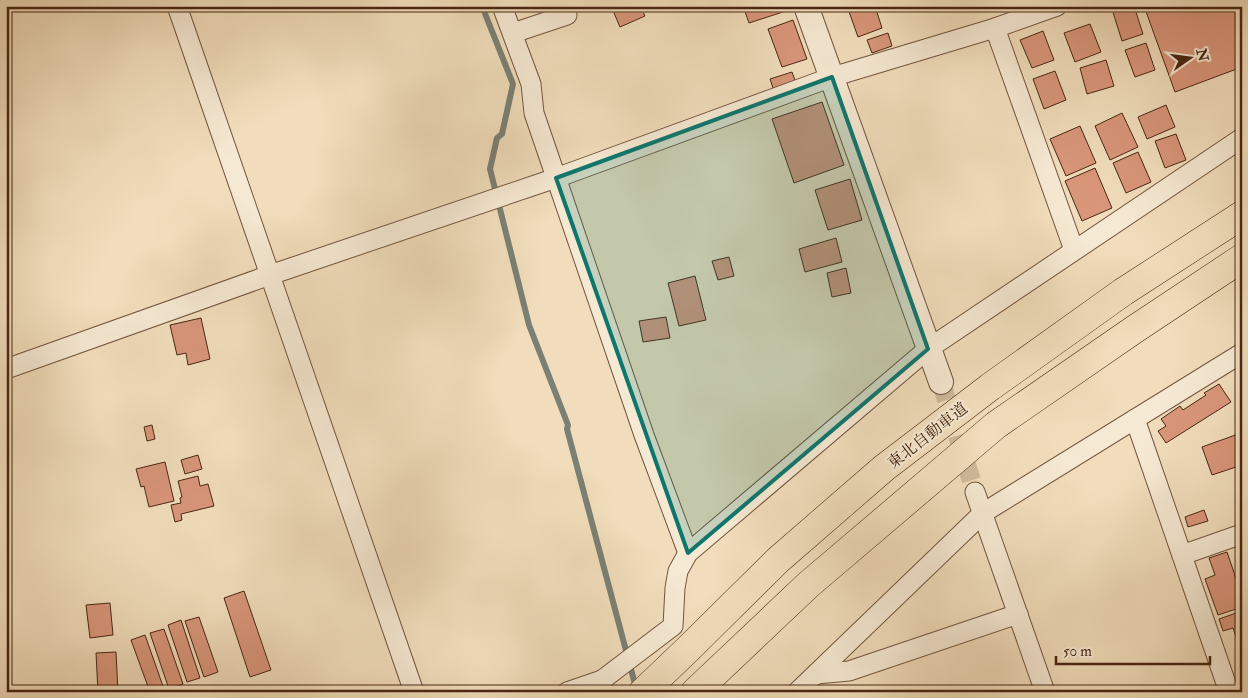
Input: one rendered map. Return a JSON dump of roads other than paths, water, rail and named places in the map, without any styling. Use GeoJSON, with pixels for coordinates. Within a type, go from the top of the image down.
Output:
{"type":"FeatureCollection","features":[{"type":"Feature","properties":{"kind":"highway"},"geometry":{"type":"LineString","coordinates":[[1123,292],[1242,196]]}},
{"type":"Feature","properties":{"kind":"highway","name":"東北自動車道"},"geometry":{"type":"LineString","coordinates":[[642,692],[688,650],[778,560],[884,468],[990,387],[1123,292],[1242,215]]}},
{"type":"Feature","properties":{"kind":"highway"},"geometry":{"type":"LineString","coordinates":[[695,692],[808,584],[996,425],[1135,328],[1242,258]]}},
{"type":"Feature","properties":{"kind":"highway"},"geometry":{"type":"LineString","coordinates":[[1135,328],[1242,270]]}},
{"type":"Feature","properties":{"kind":"street"},"geometry":{"type":"LineString","coordinates":[[177,6],[414,692]]}},
{"type":"Feature","properties":{"kind":"street"},"geometry":{"type":"LineString","coordinates":[[502,6],[531,84],[534,114],[644,435],[688,553]]}},
{"type":"Feature","properties":{"kind":"street"},"geometry":{"type":"LineString","coordinates":[[806,6],[941,382]]}},
{"type":"Feature","properties":{"kind":"street"},"geometry":{"type":"LineString","coordinates":[[6,369],[270,275],[556,178],[832,77],[995,28],[1057,6]]}},
{"type":"Feature","properties":{"kind":"street"},"geometry":{"type":"LineString","coordinates":[[513,33],[567,15]]}},
{"type":"Feature","properties":{"kind":"street"},"geometry":{"type":"LineString","coordinates":[[995,28],[1074,250]]}},
{"type":"Feature","properties":{"kind":"street"},"geometry":{"type":"LineString","coordinates":[[567,692],[601,686],[673,626],[678,571],[688,553],[928,349],[1242,138]]}},
{"type":"Feature","properties":{"kind":"street"},"geometry":{"type":"LineString","coordinates":[[797,692],[983,514],[1242,353]]}},
{"type":"Feature","properties":{"kind":"street"},"geometry":{"type":"LineString","coordinates":[[1135,419],[1182,555],[1233,687]]}},
{"type":"Feature","properties":{"kind":"street"},"geometry":{"type":"LineString","coordinates":[[975,492],[1045,692]]}},
{"type":"Feature","properties":{"kind":"street"},"geometry":{"type":"LineString","coordinates":[[1182,555],[1242,534]]}},
{"type":"Feature","properties":{"kind":"street"},"geometry":{"type":"LineString","coordinates":[[816,674],[849,671],[1018,614]]}},
{"type":"Feature","properties":{"kind":"waterway"},"geometry":{"type":"LineString","coordinates":[[482,6],[513,84],[502,134],[497,138],[490,169],[529,325],[568,425],[567,429],[636,688]]}},
{"type":"Feature","properties":{"kind":"tunnel"},"geometry":{"type":"LineString","coordinates":[[941,382],[975,492]]}}]}
